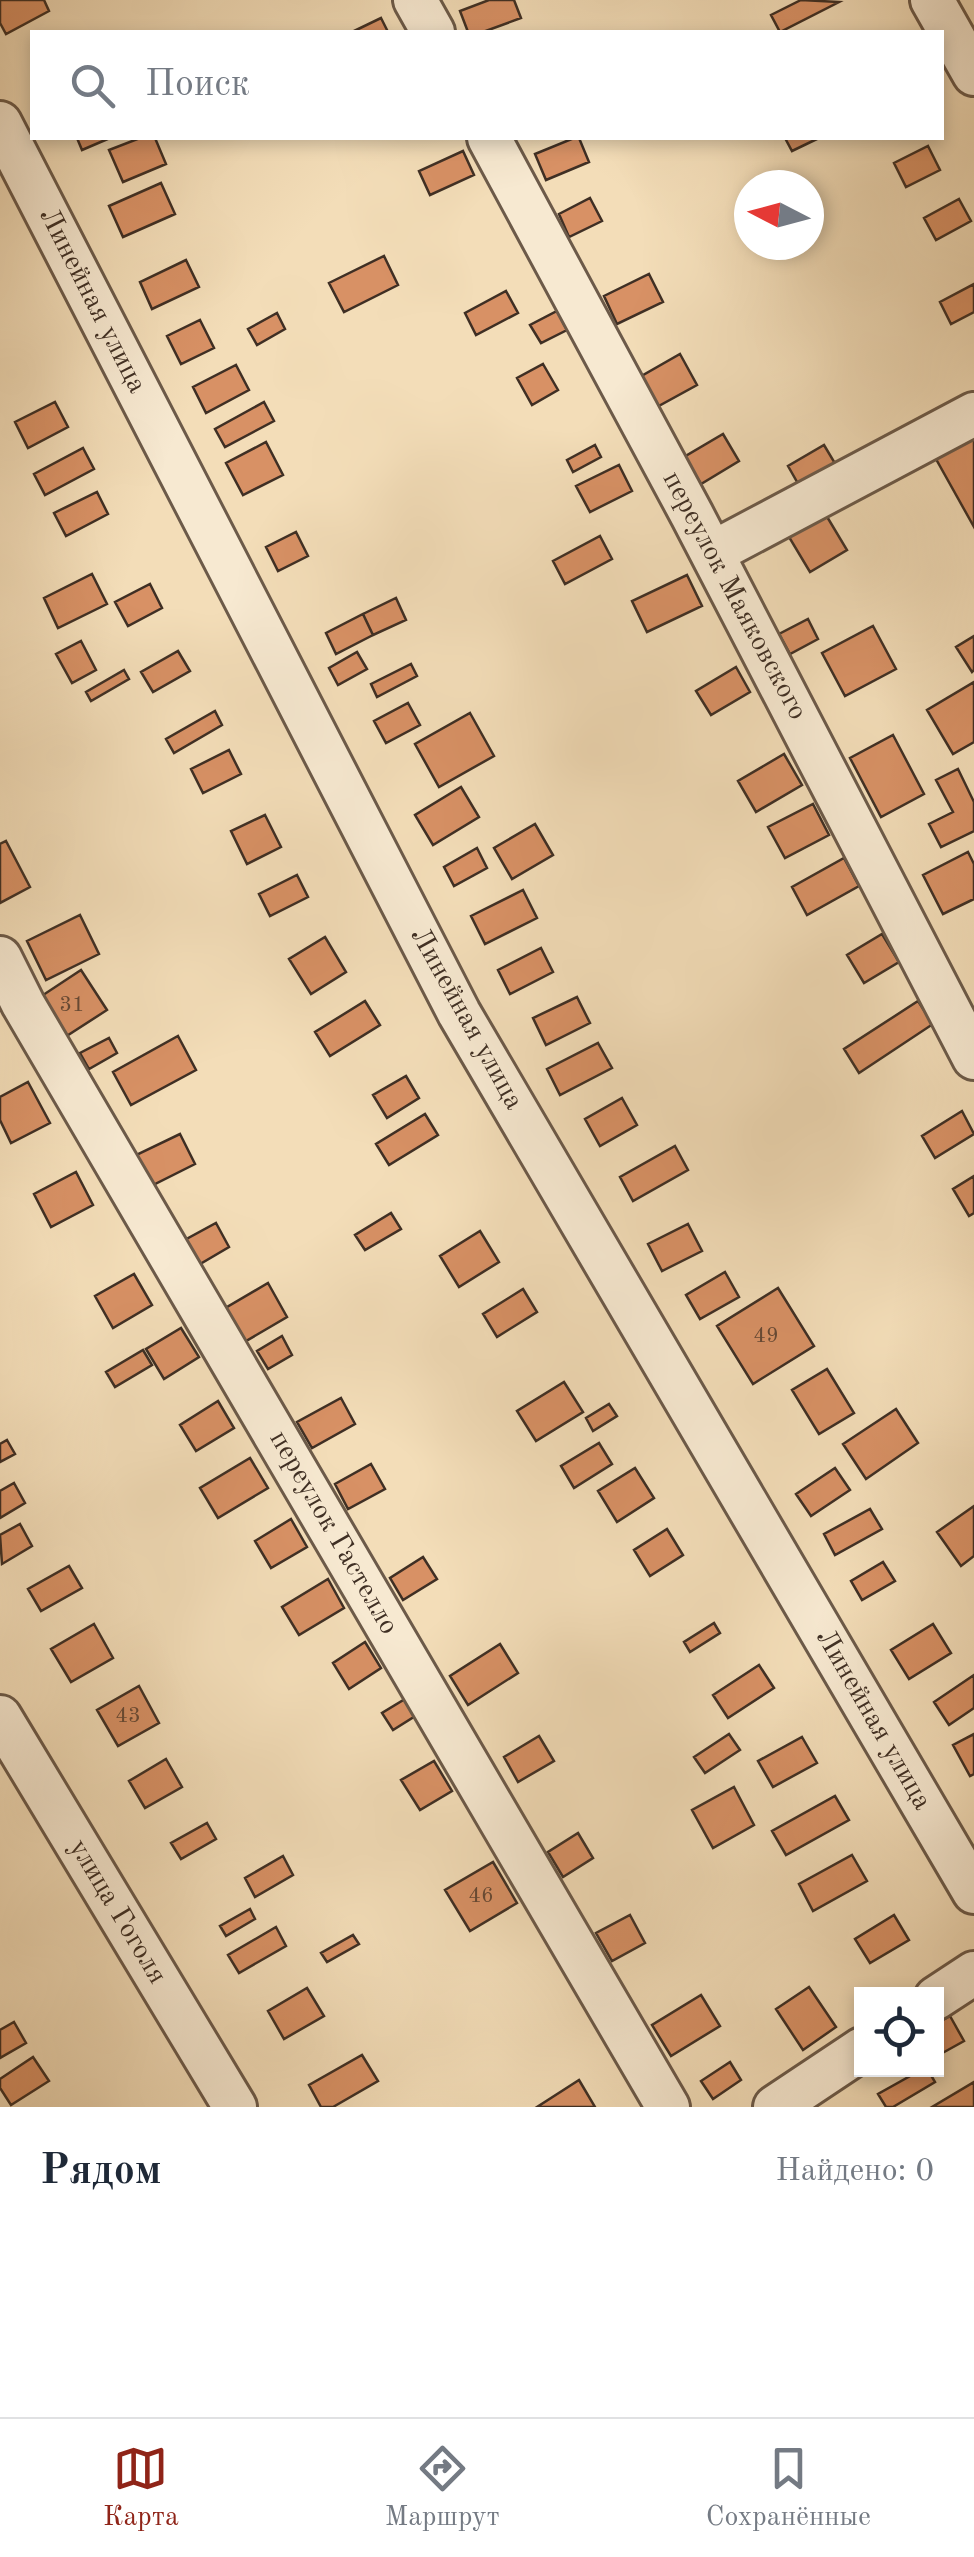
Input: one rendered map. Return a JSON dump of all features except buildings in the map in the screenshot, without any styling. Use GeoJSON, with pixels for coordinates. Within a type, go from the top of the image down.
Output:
{"type":"FeatureCollection","features":[{"type":"Feature","properties":{"kind":"street"},"geometry":{"type":"LineString","coordinates":[[415,0],[432,30]]}},
{"type":"Feature","properties":{"kind":"street"},"geometry":{"type":"LineString","coordinates":[[932,0],[974,74]]}},
{"type":"Feature","properties":{"kind":"street","name":"Линейная улица"},"geometry":{"type":"LineString","coordinates":[[0,123],[459,1013],[974,1892]]}},
{"type":"Feature","properties":{"kind":"street","name":"переулок Маяковского"},"geometry":{"type":"LineString","coordinates":[[490,140],[712,553],[974,1058]]}},
{"type":"Feature","properties":{"kind":"street"},"geometry":{"type":"LineString","coordinates":[[712,553],[974,414]]}},
{"type":"Feature","properties":{"kind":"street","name":"переулок Гастелло"},"geometry":{"type":"LineString","coordinates":[[0,958],[668,2107]]}},
{"type":"Feature","properties":{"kind":"street","name":"улица Гоголя"},"geometry":{"type":"LineString","coordinates":[[0,1716],[234,2107]]}},
{"type":"Feature","properties":{"kind":"street"},"geometry":{"type":"LineString","coordinates":[[944,1993],[974,1972]]}},
{"type":"Feature","properties":{"kind":"street"},"geometry":{"type":"LineString","coordinates":[[776,2107],[854,2054]]}}]}
